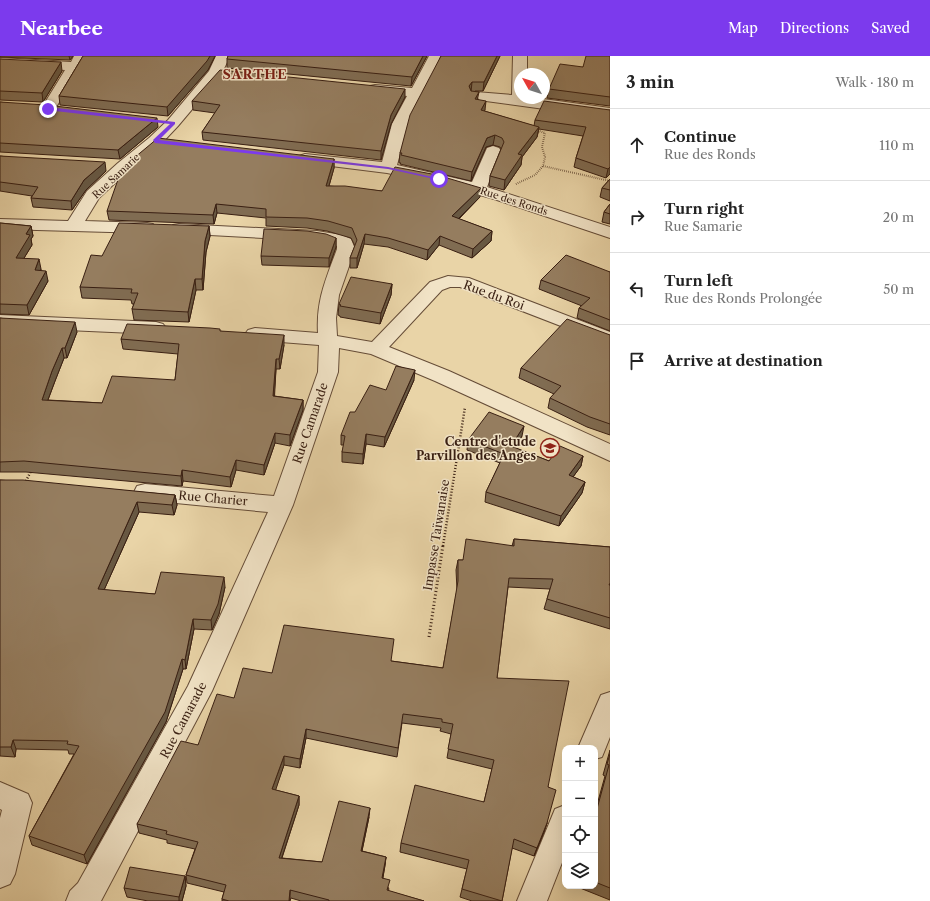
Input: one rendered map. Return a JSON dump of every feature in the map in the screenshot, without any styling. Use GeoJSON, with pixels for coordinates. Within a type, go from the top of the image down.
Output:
{"type":"FeatureCollection","features":[{"type":"Feature","properties":{"kind":"street","name":"Rue Samarie"},"geometry":{"type":"LineString","coordinates":[[74,225],[93,195],[124,166],[163,142],[173,123],[216,72],[223,56]]}},
{"type":"Feature","properties":{"kind":"street"},"geometry":{"type":"LineString","coordinates":[[520,56],[520,68]]}},
{"type":"Feature","properties":{"kind":"street"},"geometry":{"type":"LineString","coordinates":[[388,168],[400,124],[418,93],[430,57]]}},
{"type":"Feature","properties":{"kind":"street"},"geometry":{"type":"LineString","coordinates":[[0,62],[78,61]]}},
{"type":"Feature","properties":{"kind":"street"},"geometry":{"type":"LineString","coordinates":[[48,109],[78,61]]}},
{"type":"Feature","properties":{"kind":"street"},"geometry":{"type":"LineString","coordinates":[[216,72],[231,74]]}},
{"type":"Feature","properties":{"kind":"street"},"geometry":{"type":"LineString","coordinates":[[363,87],[418,93]]}},
{"type":"Feature","properties":{"kind":"street"},"geometry":{"type":"LineString","coordinates":[[476,96],[514,100]]}},
{"type":"Feature","properties":{"kind":"street"},"geometry":{"type":"LineString","coordinates":[[547,104],[610,113]]}},
{"type":"Feature","properties":{"kind":"street"},"geometry":{"type":"LineString","coordinates":[[32,108],[63,111]]}},
{"type":"Feature","properties":{"kind":"street"},"geometry":{"type":"LineString","coordinates":[[157,122],[173,123]]}},
{"type":"Feature","properties":{"kind":"street"},"geometry":{"type":"LineString","coordinates":[[478,189],[493,151]]}},
{"type":"Feature","properties":{"kind":"street","name":"Rue des Ronds"},"geometry":{"type":"LineString","coordinates":[[287,156],[388,168],[478,189],[505,196],[610,233]]}},
{"type":"Feature","properties":{"kind":"street"},"geometry":{"type":"LineString","coordinates":[[101,164],[124,166]]}},
{"type":"Feature","properties":{"kind":"street","name":"Rue Camarade"},"geometry":{"type":"LineString","coordinates":[[0,224],[74,225],[249,232],[336,239],[345,243],[346,249],[328,298],[326,312],[330,359],[328,372],[282,504],[199,691],[89,893],[81,901]]}},
{"type":"Feature","properties":{"kind":"street","name":"Rue du Roi"},"geometry":{"type":"LineString","coordinates":[[376,349],[436,286],[448,281],[463,282],[610,338]]}},
{"type":"Feature","properties":{"kind":"street"},"geometry":{"type":"LineString","coordinates":[[0,321],[172,329]]}},
{"type":"Feature","properties":{"kind":"street"},"geometry":{"type":"LineString","coordinates":[[235,333],[328,340],[376,349],[468,388],[610,453]]}},
{"type":"Feature","properties":{"kind":"street","name":"Rue Charier"},"geometry":{"type":"LineString","coordinates":[[127,491],[282,504]]}},
{"type":"Feature","properties":{"kind":"street"},"geometry":{"type":"LineString","coordinates":[[593,745],[610,702]]}},
{"type":"Feature","properties":{"kind":"street"},"geometry":{"type":"LineString","coordinates":[[0,795],[18,803],[0,874]]}},
{"type":"Feature","properties":{"kind":"street"},"geometry":{"type":"LineString","coordinates":[[532,901],[562,826]]}},
{"type":"Feature","properties":{"kind":"path"},"geometry":{"type":"LineString","coordinates":[[505,196],[517,182],[535,175],[543,166],[546,157],[542,147],[545,133],[520,125],[519,104]]}},
{"type":"Feature","properties":{"kind":"path"},"geometry":{"type":"LineString","coordinates":[[543,166],[610,181]]}},
{"type":"Feature","properties":{"kind":"path","name":"Impasse Taïwanaise"},"geometry":{"type":"LineString","coordinates":[[429,637],[468,388]]}},
{"type":"Feature","properties":{"kind":"path"},"geometry":{"type":"LineString","coordinates":[[26,482],[35,464]]}},
{"type":"Feature","properties":{"kind":"building"},"geometry":{"type":"Polygon","coordinates":[[[83,56],[210,56],[167,107],[59,96],[83,56]]]}},
{"type":"Feature","properties":{"kind":"building"},"geometry":{"type":"Polygon","coordinates":[[[228,56],[423,56],[412,77],[227,59],[228,56]]]}},
{"type":"Feature","properties":{"kind":"building"},"geometry":{"type":"Polygon","coordinates":[[[441,56],[497,56],[484,82],[472,82],[469,86],[471,91],[479,92],[475,99],[486,101],[481,110],[539,127],[518,154],[522,155],[505,180],[490,176],[504,142],[502,138],[495,135],[487,138],[472,172],[401,155],[402,153],[400,153],[410,115],[441,56]]]}},
{"type":"Feature","properties":{"kind":"building"},"geometry":{"type":"Polygon","coordinates":[[[586,56],[610,56],[610,97],[550,89],[560,64],[583,67],[586,56]]]}},
{"type":"Feature","properties":{"kind":"building"},"geometry":{"type":"Polygon","coordinates":[[[0,59],[61,62],[42,93],[0,91],[0,59]]]}},
{"type":"Feature","properties":{"kind":"building"},"geometry":{"type":"Polygon","coordinates":[[[220,70],[405,89],[391,115],[381,151],[202,132],[220,105],[192,101],[220,70]]]}},
{"type":"Feature","properties":{"kind":"building"},"geometry":{"type":"Polygon","coordinates":[[[0,102],[46,105],[157,118],[118,150],[0,143],[0,102]]]}},
{"type":"Feature","properties":{"kind":"building"},"geometry":{"type":"Polygon","coordinates":[[[550,102],[610,110],[610,167],[608,169],[576,158],[586,127],[535,120],[543,104],[550,104],[550,102]]]}},
{"type":"Feature","properties":{"kind":"building"},"geometry":{"type":"Polygon","coordinates":[[[158,138],[334,159],[326,186],[345,186],[382,191],[395,167],[437,175],[481,188],[452,216],[492,231],[473,249],[440,236],[428,250],[388,238],[365,234],[357,258],[350,258],[357,240],[352,228],[328,221],[307,218],[266,217],[266,209],[216,204],[213,215],[107,211],[122,168],[158,138]]]}},
{"type":"Feature","properties":{"kind":"building"},"geometry":{"type":"Polygon","coordinates":[[[0,156],[105,162],[84,180],[71,201],[31,198],[38,187],[0,182],[0,156]]]}},
{"type":"Feature","properties":{"kind":"building"},"geometry":{"type":"Polygon","coordinates":[[[610,179],[610,190],[602,188],[610,179]]]}},
{"type":"Feature","properties":{"kind":"building"},"geometry":{"type":"Polygon","coordinates":[[[610,204],[610,214],[604,212],[610,204]]]}},
{"type":"Feature","properties":{"kind":"building"},"geometry":{"type":"Polygon","coordinates":[[[0,223],[31,226],[26,234],[30,235],[16,258],[39,259],[35,270],[46,271],[27,305],[0,304],[0,223]]]}},
{"type":"Feature","properties":{"kind":"building"},"geometry":{"type":"Polygon","coordinates":[[[119,223],[209,226],[205,241],[202,279],[195,279],[188,312],[132,309],[138,293],[131,293],[132,289],[80,287],[91,255],[102,256],[119,223]]]}},
{"type":"Feature","properties":{"kind":"building"},"geometry":{"type":"Polygon","coordinates":[[[264,229],[307,231],[326,234],[336,238],[329,258],[261,256],[264,229]]]}},
{"type":"Feature","properties":{"kind":"building"},"geometry":{"type":"Polygon","coordinates":[[[566,255],[610,272],[610,320],[579,308],[590,298],[541,280],[566,255]]]}},
{"type":"Feature","properties":{"kind":"building"},"geometry":{"type":"Polygon","coordinates":[[[351,277],[392,284],[381,313],[340,306],[341,305],[339,304],[351,277]]]}},
{"type":"Feature","properties":{"kind":"building"},"geometry":{"type":"Polygon","coordinates":[[[0,318],[75,322],[65,348],[62,348],[52,371],[42,400],[102,403],[112,376],[175,380],[179,344],[121,339],[127,324],[210,328],[220,329],[220,331],[284,335],[279,359],[276,359],[273,396],[303,400],[290,435],[275,433],[264,465],[236,460],[230,477],[182,470],[181,476],[24,461],[0,462],[0,318]]]}},
{"type":"Feature","properties":{"kind":"building"},"geometry":{"type":"Polygon","coordinates":[[[567,319],[610,335],[610,424],[590,417],[550,398],[561,386],[521,368],[567,319]]]}},
{"type":"Feature","properties":{"kind":"building"},"geometry":{"type":"Polygon","coordinates":[[[396,366],[415,370],[385,437],[366,434],[363,454],[342,452],[345,436],[341,435],[350,412],[355,412],[370,385],[386,390],[396,366]]]}},
{"type":"Feature","properties":{"kind":"building"},"geometry":{"type":"Polygon","coordinates":[[[489,412],[524,426],[511,446],[549,461],[560,446],[583,456],[569,475],[585,482],[561,516],[486,492],[504,454],[468,440],[489,412]]]}},
{"type":"Feature","properties":{"kind":"building"},"geometry":{"type":"Polygon","coordinates":[[[0,480],[23,480],[175,495],[172,505],[137,502],[98,589],[155,594],[161,572],[224,577],[218,604],[211,620],[193,619],[185,660],[182,659],[165,712],[84,855],[29,836],[79,746],[67,744],[68,741],[13,740],[11,747],[0,747],[0,480]]]}},
{"type":"Feature","properties":{"kind":"building"},"geometry":{"type":"Polygon","coordinates":[[[466,539],[514,546],[514,539],[610,547],[610,618],[547,599],[553,579],[509,578],[497,678],[569,681],[548,787],[556,790],[547,823],[537,848],[514,839],[502,901],[462,889],[469,860],[401,843],[415,785],[484,802],[494,760],[448,749],[453,724],[442,722],[442,719],[403,714],[398,748],[306,729],[300,759],[284,756],[272,789],[299,796],[279,858],[322,862],[339,801],[370,808],[361,851],[386,857],[382,878],[390,880],[387,890],[424,901],[329,901],[290,890],[289,901],[229,901],[222,899],[226,885],[186,875],[198,842],[166,834],[167,831],[137,824],[181,741],[198,745],[217,694],[234,698],[243,668],[272,673],[284,625],[394,639],[391,661],[443,668],[458,581],[458,560],[463,560],[466,539]]]}},
{"type":"Feature","properties":{"kind":"building"},"geometry":{"type":"Polygon","coordinates":[[[610,754],[610,888],[598,883],[598,805],[609,765],[607,764],[610,754]]]}},
{"type":"Feature","properties":{"kind":"building"},"geometry":{"type":"Polygon","coordinates":[[[130,867],[185,876],[179,897],[124,888],[130,867]]]}},
{"type":"Feature","properties":{"kind":"place","name":"Centre d'etude Parvillon des Anges"},"geometry":{"type":"Point","coordinates":[550,448]}},
{"type":"Feature","properties":{"kind":"district","name":"SARTHE"},"geometry":{"type":"Point","coordinates":[255,74]}},
{"type":"Feature","properties":{"kind":"route"},"geometry":{"type":"LineString","coordinates":[[48,109],[173,123],[155,141],[388,168],[439,179]]}}]}
